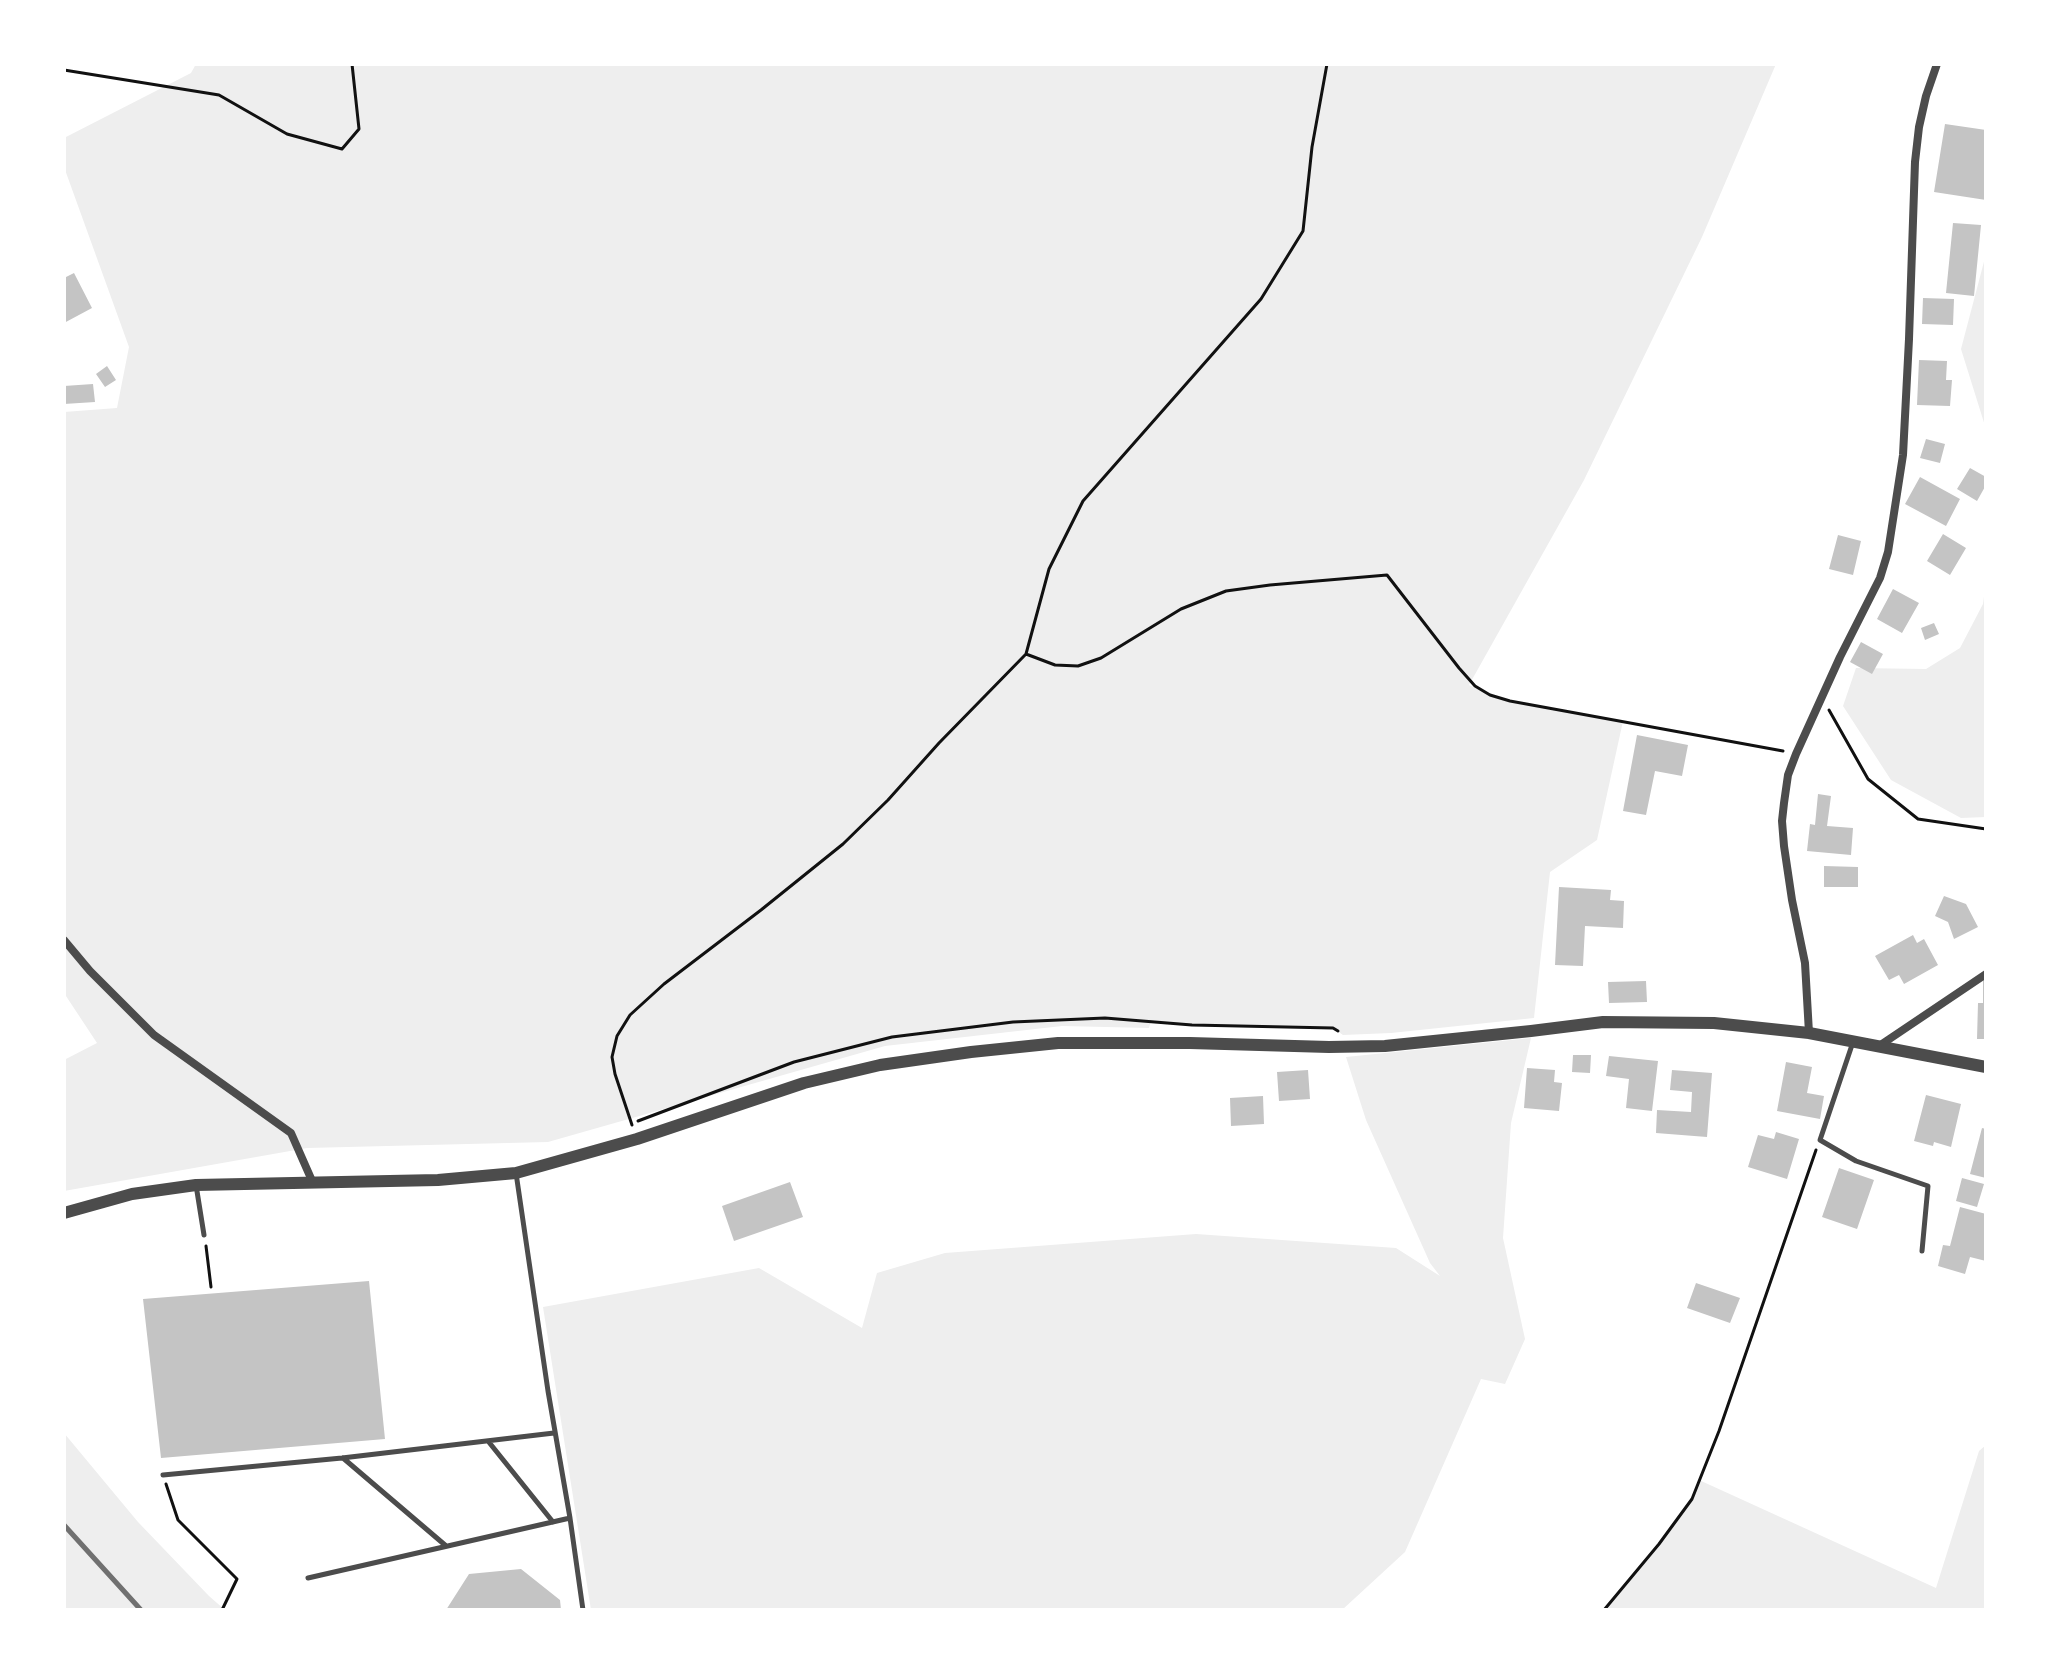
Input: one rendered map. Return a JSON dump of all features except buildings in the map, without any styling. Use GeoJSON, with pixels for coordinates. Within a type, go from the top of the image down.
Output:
{"type":"FeatureCollection","features":[{"type":"Feature","properties":{"kind":"street"},"geometry":{"type":"LineString","coordinates":[[1809,1033],[1805,963],[1792,900],[1782,821],[1788,775],[1840,657],[1880,578],[1888,552],[1903,455],[1915,162],[1923,111],[1937,64]]}},
{"type":"Feature","properties":{"kind":"street"},"geometry":{"type":"LineString","coordinates":[[64,940],[90,971],[154,1035],[291,1133],[313,1183]]}},
{"type":"Feature","properties":{"kind":"street"},"geometry":{"type":"LineString","coordinates":[[1879,1046],[1986,974]]}},
{"type":"Feature","properties":{"kind":"street"},"geometry":{"type":"LineString","coordinates":[[64,1213],[132,1194],[196,1185],[438,1180],[516,1173],[637,1139],[804,1083],[880,1065],[1058,1043],[1385,1046],[1603,1022],[1714,1023],[1809,1033],[1986,1067]]}},
{"type":"Feature","properties":{"kind":"lane"},"geometry":{"type":"LineString","coordinates":[[1853,1041],[1820,1140],[1856,1161],[1928,1186],[1922,1251]]}},
{"type":"Feature","properties":{"kind":"lane"},"geometry":{"type":"LineString","coordinates":[[516,1173],[583,1610]]}},
{"type":"Feature","properties":{"kind":"lane"},"geometry":{"type":"LineString","coordinates":[[196,1185],[204,1235]]}},
{"type":"Feature","properties":{"kind":"lane"},"geometry":{"type":"LineString","coordinates":[[163,1475],[554,1433]]}},
{"type":"Feature","properties":{"kind":"lane"},"geometry":{"type":"LineString","coordinates":[[487,1440],[553,1522]]}},
{"type":"Feature","properties":{"kind":"lane"},"geometry":{"type":"LineString","coordinates":[[342,1458],[446,1545]]}},
{"type":"Feature","properties":{"kind":"lane"},"geometry":{"type":"LineString","coordinates":[[308,1578],[570,1518]]}},
{"type":"Feature","properties":{"kind":"path"},"geometry":{"type":"LineString","coordinates":[[64,70],[219,95],[287,134],[342,149],[359,129],[352,64]]}},
{"type":"Feature","properties":{"kind":"path"},"geometry":{"type":"LineString","coordinates":[[637,1139],[612,1057],[617,1036],[630,1015],[664,984],[843,844],[1026,654],[1049,569],[1083,501],[1261,299],[1303,231],[1312,147],[1327,64]]}},
{"type":"Feature","properties":{"kind":"path"},"geometry":{"type":"LineString","coordinates":[[1026,654],[1055,665],[1078,666],[1101,658],[1181,609],[1226,591],[1387,575],[1459,668],[1475,686],[1490,695],[1796,754]]}},
{"type":"Feature","properties":{"kind":"path"},"geometry":{"type":"LineString","coordinates":[[1822,698],[1868,779],[1918,819],[1986,829]]}},
{"type":"Feature","properties":{"kind":"path"},"geometry":{"type":"LineString","coordinates":[[632,1123],[794,1062],[892,1037],[1013,1022],[1105,1018],[1192,1025],[1333,1028]]}},
{"type":"Feature","properties":{"kind":"path"},"geometry":{"type":"LineString","coordinates":[[1604,1610],[1692,1499],[1719,1431],[1820,1140]]}},
{"type":"Feature","properties":{"kind":"path"},"geometry":{"type":"LineString","coordinates":[[204,1235],[211,1287]]}},
{"type":"Feature","properties":{"kind":"path"},"geometry":{"type":"LineString","coordinates":[[163,1475],[178,1520],[237,1579],[222,1610]]}},
{"type":"Feature","properties":{"kind":"shaded area"},"geometry":{"type":"Polygon","coordinates":[[[196,64],[1776,64],[1702,237],[1584,480],[1469,685],[1510,701],[1623,721],[1597,840],[1550,872],[1534,1018],[1343,1035],[1333,1028],[1192,1025],[1151,1021],[1149,1028],[1062,1026],[885,1046],[548,1142],[307,1148],[64,1191],[64,1060],[97,1043],[64,993],[64,412],[117,408],[129,347],[64,167],[64,138],[191,73],[196,64]]]}},
{"type":"Feature","properties":{"kind":"shaded area"},"geometry":{"type":"Polygon","coordinates":[[[1986,254],[1986,429],[1961,349],[1986,254]]]}},
{"type":"Feature","properties":{"kind":"shaded area"},"geometry":{"type":"Polygon","coordinates":[[[1986,582],[1986,817],[1961,818],[1891,780],[1843,706],[1856,668],[1926,669],[1960,648],[1983,604],[1986,582]]]}},
{"type":"Feature","properties":{"kind":"shaded area"},"geometry":{"type":"Polygon","coordinates":[[[1531,1038],[1511,1123],[1503,1238],[1525,1339],[1505,1384],[1481,1379],[1405,1552],[1342,1610],[591,1610],[543,1307],[759,1268],[862,1328],[877,1273],[945,1253],[1196,1234],[1396,1248],[1440,1276],[1430,1263],[1366,1120],[1346,1057],[1531,1038]]]}},
{"type":"Feature","properties":{"kind":"shaded area"},"geometry":{"type":"Polygon","coordinates":[[[64,1433],[138,1522],[225,1610],[64,1610],[64,1433]]]}},
{"type":"Feature","properties":{"kind":"shaded area"},"geometry":{"type":"Polygon","coordinates":[[[1986,1445],[1986,1610],[1604,1610],[1692,1499],[1699,1480],[1936,1588],[1979,1451],[1986,1445]]]}},
{"type":"Feature","properties":{"kind":"railway"},"geometry":{"type":"LineString","coordinates":[[64,1525],[141,1610]]}}]}
